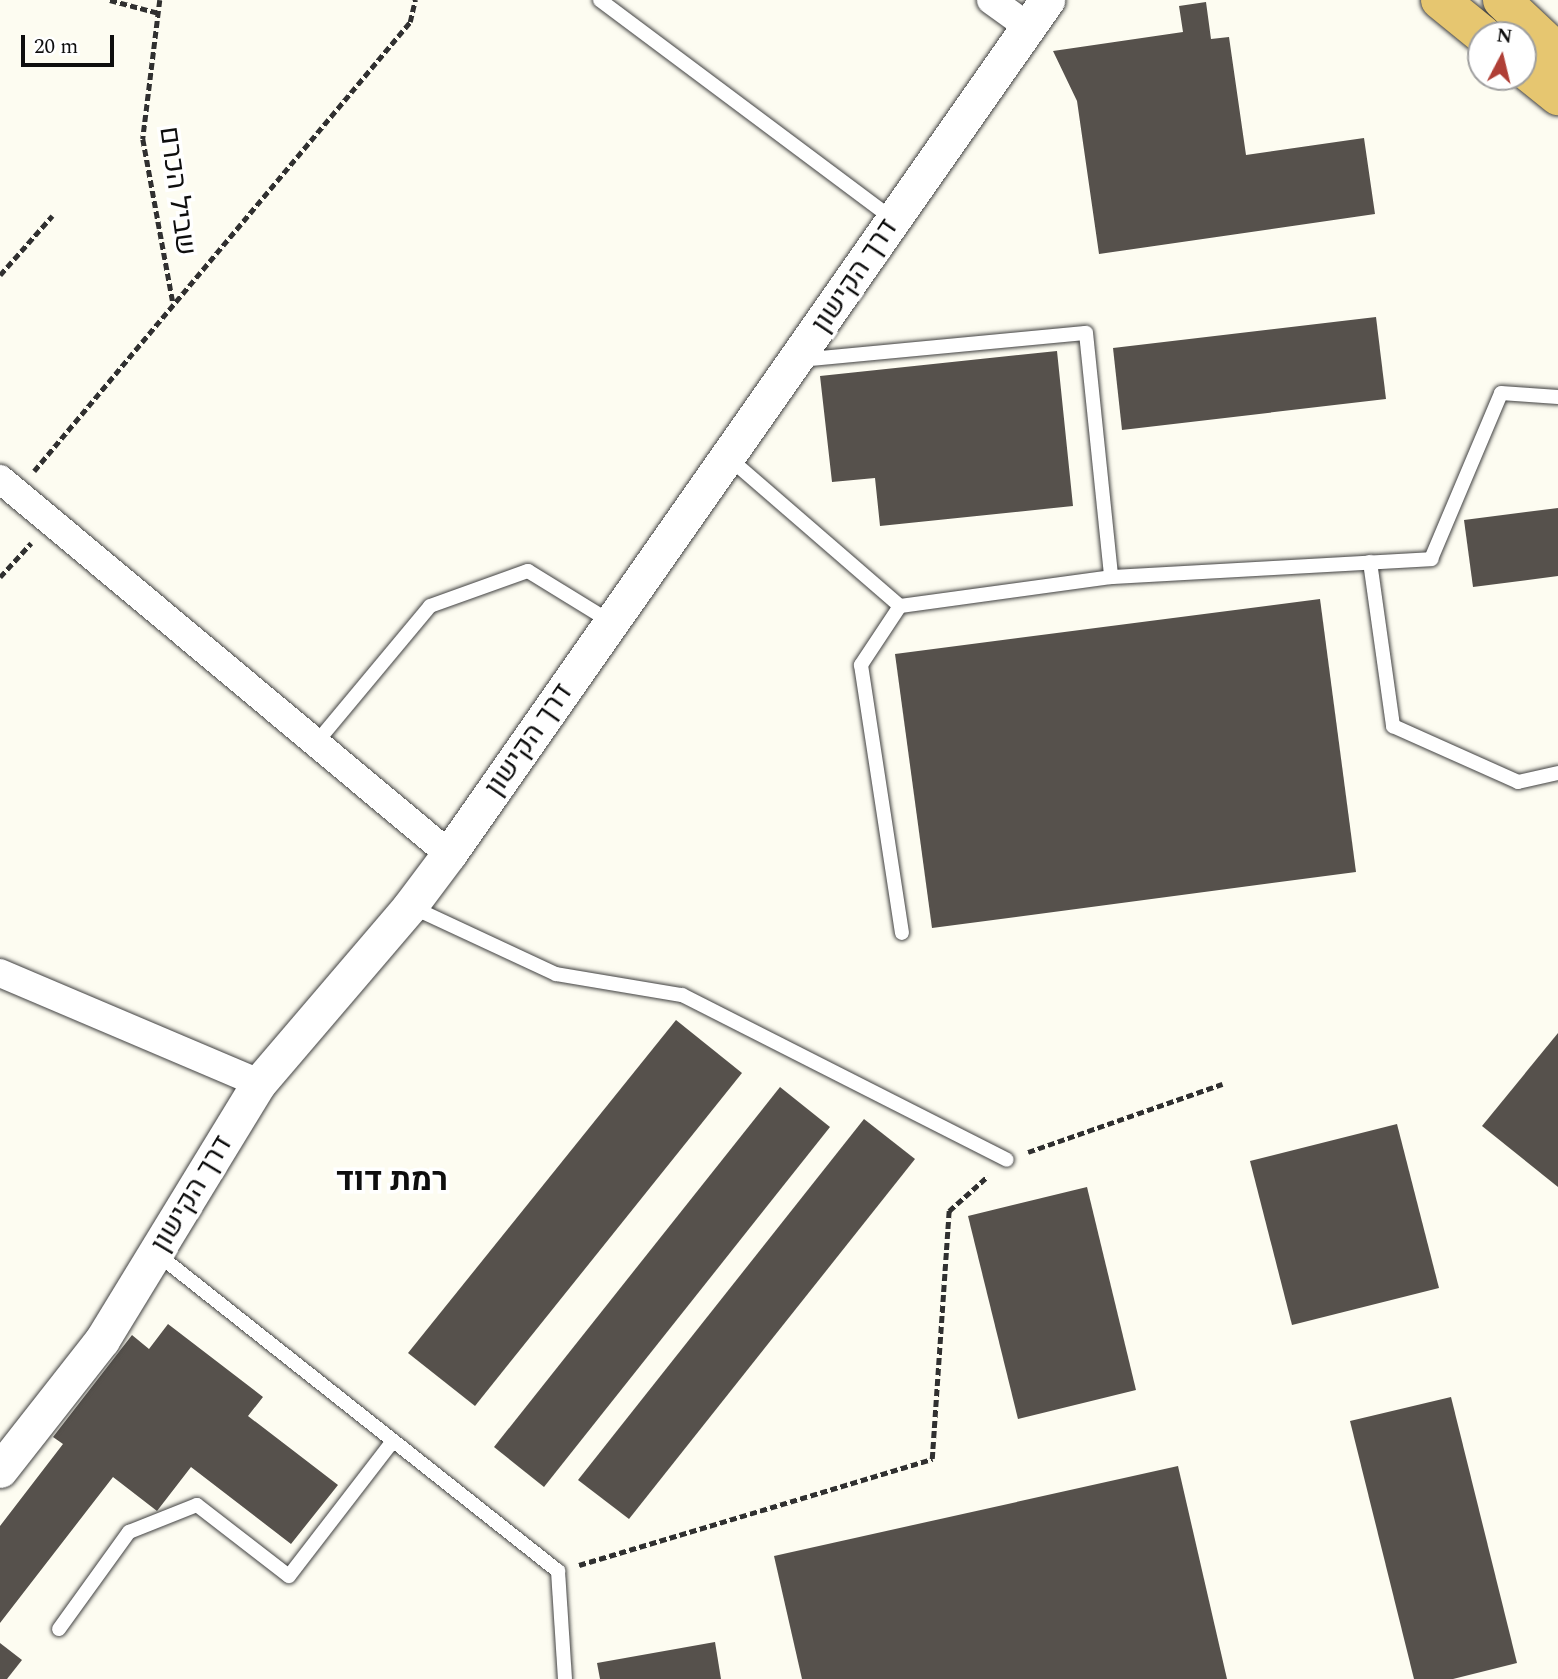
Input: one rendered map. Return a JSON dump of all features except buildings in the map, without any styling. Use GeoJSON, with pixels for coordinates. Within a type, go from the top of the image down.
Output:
{"type":"FeatureCollection","features":[{"type":"Feature","properties":{"kind":"highway"},"geometry":{"type":"LineString","coordinates":[[1440,0],[1467,22]]}},
{"type":"Feature","properties":{"kind":"highway"},"geometry":{"type":"LineString","coordinates":[[1502,0],[1558,53]]}},
{"type":"Feature","properties":{"kind":"highway"},"geometry":{"type":"LineString","coordinates":[[1537,79],[1558,96]]}},
{"type":"Feature","properties":{"kind":"street"},"geometry":{"type":"LineString","coordinates":[[991,0],[1037,13]]}},
{"type":"Feature","properties":{"kind":"street","name":"דרך הקישון"},"geometry":{"type":"LineString","coordinates":[[0,1470],[102,1340],[259,1083],[410,906],[449,854],[799,360],[1037,13]]}},
{"type":"Feature","properties":{"kind":"street"},"geometry":{"type":"LineString","coordinates":[[8,486],[449,854]]}},
{"type":"Feature","properties":{"kind":"street"},"geometry":{"type":"LineString","coordinates":[[0,973],[259,1083]]}},
{"type":"Feature","properties":{"kind":"lane"},"geometry":{"type":"LineString","coordinates":[[600,0],[894,220]]}},
{"type":"Feature","properties":{"kind":"lane"},"geometry":{"type":"LineString","coordinates":[[799,360],[1086,333],[1111,577]]}},
{"type":"Feature","properties":{"kind":"lane"},"geometry":{"type":"LineString","coordinates":[[729,458],[900,606],[1111,577],[1431,559],[1501,393],[1558,397]]}},
{"type":"Feature","properties":{"kind":"lane"},"geometry":{"type":"LineString","coordinates":[[1370,562],[1393,726],[1518,782],[1558,773]]}},
{"type":"Feature","properties":{"kind":"lane"},"geometry":{"type":"LineString","coordinates":[[316,743],[430,606],[528,571],[612,623]]}},
{"type":"Feature","properties":{"kind":"lane"},"geometry":{"type":"LineString","coordinates":[[900,606],[861,665],[902,933]]}},
{"type":"Feature","properties":{"kind":"lane"},"geometry":{"type":"LineString","coordinates":[[410,906],[556,974],[682,995],[1007,1160]]}},
{"type":"Feature","properties":{"kind":"lane"},"geometry":{"type":"LineString","coordinates":[[156,1253],[558,1571],[565,1679]]}},
{"type":"Feature","properties":{"kind":"lane"},"geometry":{"type":"LineString","coordinates":[[59,1629],[129,1532],[197,1505],[289,1576],[393,1441]]}},
{"type":"Feature","properties":{"kind":"path"},"geometry":{"type":"LineString","coordinates":[[110,0],[159,13]]}},
{"type":"Feature","properties":{"kind":"path","name":"שביל הכרם"},"geometry":{"type":"LineString","coordinates":[[160,0],[143,139],[173,304]]}},
{"type":"Feature","properties":{"kind":"path"},"geometry":{"type":"LineString","coordinates":[[8,486],[173,304],[410,22],[415,0]]}},
{"type":"Feature","properties":{"kind":"path"},"geometry":{"type":"LineString","coordinates":[[0,275],[52,216]]}},
{"type":"Feature","properties":{"kind":"path"},"geometry":{"type":"LineString","coordinates":[[0,577],[50,521]]}},
{"type":"Feature","properties":{"kind":"path"},"geometry":{"type":"LineString","coordinates":[[558,1571],[932,1459],[949,1211],[1007,1160],[1222,1084]]}},
{"type":"Feature","properties":{"kind":"district","name":"רמת דוד"},"geometry":{"type":"Point","coordinates":[392,1181]}}]}
